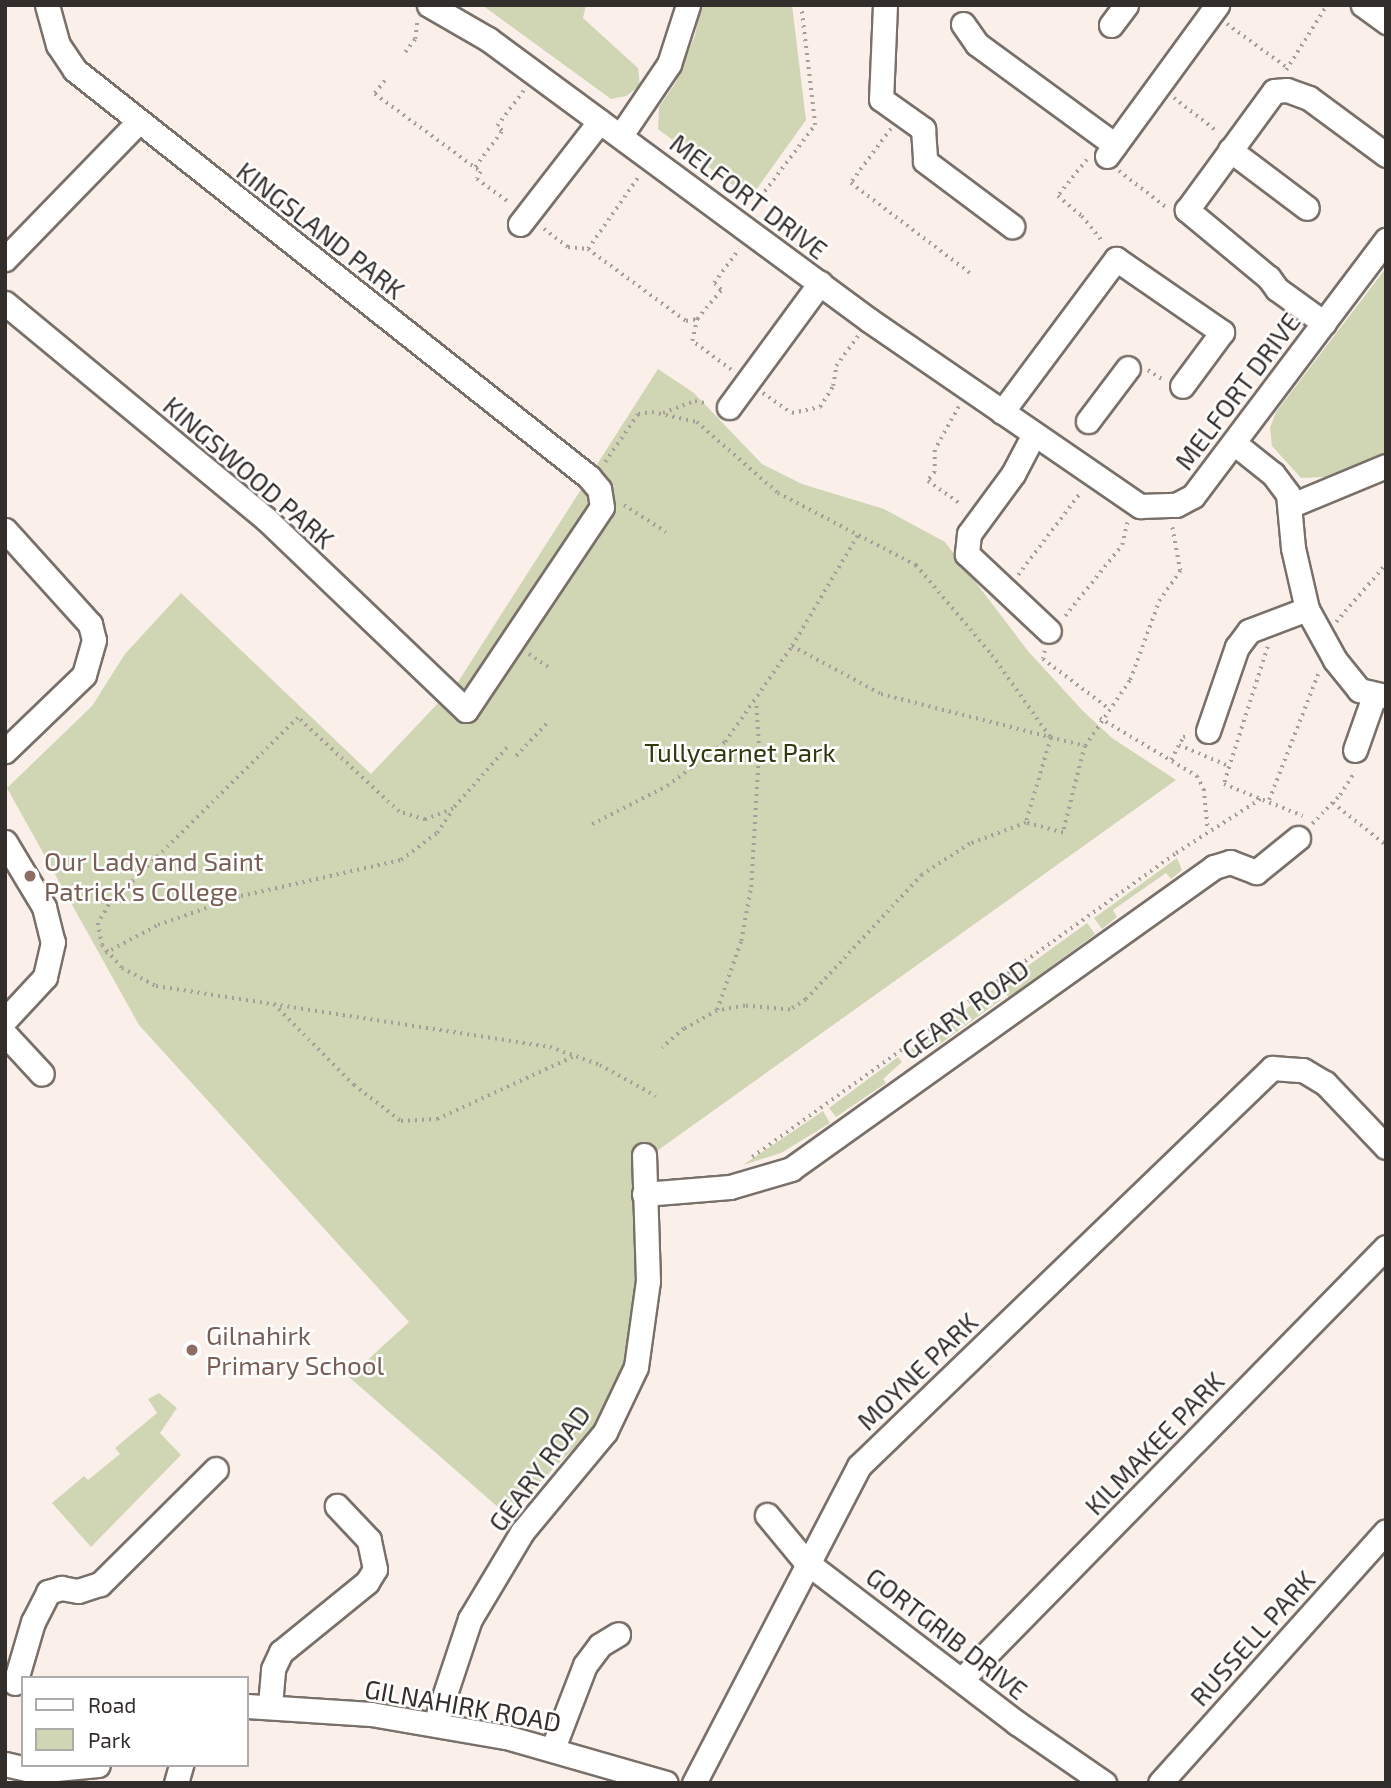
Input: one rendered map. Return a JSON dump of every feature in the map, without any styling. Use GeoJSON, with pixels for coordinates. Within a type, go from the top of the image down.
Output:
{"type":"FeatureCollection","features":[{"type":"Feature","properties":{"kind":"street","name":"KINGSLAND PARK"},"geometry":{"type":"LineString","coordinates":[[47,5],[58,45],[75,70],[595,486]]}},
{"type":"Feature","properties":{"kind":"street"},"geometry":{"type":"LineString","coordinates":[[621,135],[669,64],[688,5]]}},
{"type":"Feature","properties":{"kind":"street"},"geometry":{"type":"LineString","coordinates":[[885,5],[881,99],[923,129],[925,161],[1012,226]]}},
{"type":"Feature","properties":{"kind":"street"},"geometry":{"type":"LineString","coordinates":[[1111,25],[1126,5]]}},
{"type":"Feature","properties":{"kind":"street"},"geometry":{"type":"LineString","coordinates":[[1363,5],[1386,22]]}},
{"type":"Feature","properties":{"kind":"street","name":"MELFORT DRIVE"},"geometry":{"type":"LineString","coordinates":[[424,9],[535,74],[869,320],[970,387],[1132,502],[1167,506],[1193,496],[1386,240]]}},
{"type":"Feature","properties":{"kind":"street"},"geometry":{"type":"LineString","coordinates":[[963,24],[977,44],[1111,151],[1215,9]]}},
{"type":"Feature","properties":{"kind":"street"},"geometry":{"type":"LineString","coordinates":[[1324,323],[1277,289],[1269,278],[1187,210],[1274,91],[1287,90],[1309,98],[1386,155]]}},
{"type":"Feature","properties":{"kind":"street"},"geometry":{"type":"LineString","coordinates":[[520,224],[600,121]]}},
{"type":"Feature","properties":{"kind":"street"},"geometry":{"type":"LineString","coordinates":[[5,260],[138,122]]}},
{"type":"Feature","properties":{"kind":"street"},"geometry":{"type":"LineString","coordinates":[[1232,147],[1307,208]]}},
{"type":"Feature","properties":{"kind":"street"},"geometry":{"type":"LineString","coordinates":[[1002,412],[1116,259],[1222,332],[1182,386]]}},
{"type":"Feature","properties":{"kind":"street"},"geometry":{"type":"LineString","coordinates":[[729,407],[820,283]]}},
{"type":"Feature","properties":{"kind":"street","name":"KINGSWOOD PARK"},"geometry":{"type":"LineString","coordinates":[[5,303],[265,518],[466,710],[513,642]]}},
{"type":"Feature","properties":{"kind":"street"},"geometry":{"type":"LineString","coordinates":[[1088,421],[1128,369]]}},
{"type":"Feature","properties":{"kind":"street"},"geometry":{"type":"LineString","coordinates":[[1034,434],[1013,474],[969,534],[967,554],[1004,593],[1049,631]]}},
{"type":"Feature","properties":{"kind":"street"},"geometry":{"type":"LineString","coordinates":[[1234,443],[1273,474],[1292,505],[1293,548],[1311,619],[1331,655],[1373,694],[1355,750]]}},
{"type":"Feature","properties":{"kind":"street"},"geometry":{"type":"LineString","coordinates":[[1292,505],[1386,466]]}},
{"type":"Feature","properties":{"kind":"street"},"geometry":{"type":"LineString","coordinates":[[513,642],[598,515],[595,486]]}},
{"type":"Feature","properties":{"kind":"street"},"geometry":{"type":"LineString","coordinates":[[5,530],[90,624],[94,640],[84,675],[5,751]]}},
{"type":"Feature","properties":{"kind":"street"},"geometry":{"type":"LineString","coordinates":[[1208,732],[1237,647],[1249,631],[1311,619]]}},
{"type":"Feature","properties":{"kind":"street","name":"GEARY ROAD"},"geometry":{"type":"LineString","coordinates":[[644,1194],[730,1187],[791,1169],[1213,867],[1230,862],[1256,872],[1298,838]]}},
{"type":"Feature","properties":{"kind":"street"},"geometry":{"type":"LineString","coordinates":[[5,842],[44,907],[53,942],[45,977],[5,1020]]}},
{"type":"Feature","properties":{"kind":"street"},"geometry":{"type":"LineString","coordinates":[[5,1034],[43,1074]]}},
{"type":"Feature","properties":{"kind":"street","name":"MOYNE PARK"},"geometry":{"type":"LineString","coordinates":[[694,1783],[806,1561],[859,1466],[1272,1068],[1303,1070],[1325,1083],[1386,1147]]}},
{"type":"Feature","properties":{"kind":"street","name":"GEARY ROAD"},"geometry":{"type":"LineString","coordinates":[[435,1724],[470,1619],[522,1532],[606,1432],[636,1367],[648,1281],[644,1155]]}},
{"type":"Feature","properties":{"kind":"street","name":"KILMAKEE PARK"},"geometry":{"type":"LineString","coordinates":[[963,1678],[1386,1247]]}},
{"type":"Feature","properties":{"kind":"street"},"geometry":{"type":"LineString","coordinates":[[14,1683],[33,1622],[48,1592],[61,1588],[78,1591],[100,1584],[216,1469]]}},
{"type":"Feature","properties":{"kind":"street"},"geometry":{"type":"LineString","coordinates":[[270,1705],[273,1669],[281,1652],[367,1582],[375,1569],[369,1540],[337,1506]]}},
{"type":"Feature","properties":{"kind":"street","name":"GORTGRIB DRIVE"},"geometry":{"type":"LineString","coordinates":[[767,1515],[806,1561],[963,1678],[1017,1723],[1104,1783]]}},
{"type":"Feature","properties":{"kind":"street","name":"RUSSELL PARK"},"geometry":{"type":"LineString","coordinates":[[1160,1783],[1386,1531]]}},
{"type":"Feature","properties":{"kind":"street"},"geometry":{"type":"LineString","coordinates":[[553,1748],[586,1665],[600,1645],[618,1634]]}},
{"type":"Feature","properties":{"kind":"street","name":"GILNAHIRK ROAD"},"geometry":{"type":"LineString","coordinates":[[248,1706],[270,1705],[435,1724],[553,1748],[666,1783]]}},
{"type":"Feature","properties":{"kind":"street"},"geometry":{"type":"LineString","coordinates":[[5,1763],[35,1771],[77,1767]]}},
{"type":"Feature","properties":{"kind":"path"},"geometry":{"type":"LineString","coordinates":[[764,192],[815,125],[801,5]]}},
{"type":"Feature","properties":{"kind":"path"},"geometry":{"type":"LineString","coordinates":[[1287,90],[1285,66],[1328,5]]}},
{"type":"Feature","properties":{"kind":"path"},"geometry":{"type":"LineString","coordinates":[[405,52],[415,39],[424,9]]}},
{"type":"Feature","properties":{"kind":"path"},"geometry":{"type":"LineString","coordinates":[[1215,9],[1285,66]]}},
{"type":"Feature","properties":{"kind":"path"},"geometry":{"type":"LineString","coordinates":[[475,168],[502,131],[497,126],[535,74]]}},
{"type":"Feature","properties":{"kind":"path"},"geometry":{"type":"LineString","coordinates":[[1158,86],[1232,147]]}},
{"type":"Feature","properties":{"kind":"path"},"geometry":{"type":"LineString","coordinates":[[902,114],[851,183],[970,273]]}},
{"type":"Feature","properties":{"kind":"path"},"geometry":{"type":"LineString","coordinates":[[1116,259],[1082,216],[1058,197],[1090,157],[1111,151],[1109,164],[1172,212],[1187,210]]}},
{"type":"Feature","properties":{"kind":"path"},"geometry":{"type":"LineString","coordinates":[[588,249],[652,158]]}},
{"type":"Feature","properties":{"kind":"path"},"geometry":{"type":"LineString","coordinates":[[752,232],[714,283],[721,289],[697,319],[692,341],[792,413],[820,407],[833,386],[836,366],[869,320]]}},
{"type":"Feature","properties":{"kind":"path"},"geometry":{"type":"LineString","coordinates":[[1128,369],[1139,363],[1169,384],[1182,386]]}},
{"type":"Feature","properties":{"kind":"path"},"geometry":{"type":"LineString","coordinates":[[970,387],[935,450],[935,471],[928,481],[980,517]]}},
{"type":"Feature","properties":{"kind":"path"},"geometry":{"type":"LineString","coordinates":[[661,414],[695,401],[729,407]]}},
{"type":"Feature","properties":{"kind":"path"},"geometry":{"type":"LineString","coordinates":[[666,531],[595,486],[632,420],[645,411],[697,422],[778,493],[859,533],[926,575],[992,655],[1051,738]]}},
{"type":"Feature","properties":{"kind":"path"},"geometry":{"type":"LineString","coordinates":[[1004,593],[1093,476]]}},
{"type":"Feature","properties":{"kind":"path"},"geometry":{"type":"LineString","coordinates":[[1108,708],[1043,659],[1049,631],[1080,602],[1122,545],[1132,502]]}},
{"type":"Feature","properties":{"kind":"path"},"geometry":{"type":"LineString","coordinates":[[662,1048],[717,1011],[745,1006],[781,1011],[798,1006],[922,876],[970,844],[1027,823],[1063,833],[1085,746],[1100,718],[1130,680],[1159,601],[1181,571],[1167,506]]}},
{"type":"Feature","properties":{"kind":"path"},"geometry":{"type":"LineString","coordinates":[[592,824],[689,772],[725,742],[792,646],[859,533]]}},
{"type":"Feature","properties":{"kind":"path"},"geometry":{"type":"LineString","coordinates":[[1311,619],[1339,621],[1386,564]]}},
{"type":"Feature","properties":{"kind":"path"},"geometry":{"type":"LineString","coordinates":[[513,642],[551,669]]}},
{"type":"Feature","properties":{"kind":"path"},"geometry":{"type":"LineString","coordinates":[[1272,642],[1224,784],[1315,821]]}},
{"type":"Feature","properties":{"kind":"path"},"geometry":{"type":"LineString","coordinates":[[792,646],[881,694],[1085,746]]}},
{"type":"Feature","properties":{"kind":"path"},"geometry":{"type":"LineString","coordinates":[[1269,801],[1315,679],[1331,655]]}},
{"type":"Feature","properties":{"kind":"path"},"geometry":{"type":"LineString","coordinates":[[717,1011],[741,941],[751,887],[759,750],[755,702]]}},
{"type":"Feature","properties":{"kind":"path"},"geometry":{"type":"LineString","coordinates":[[453,809],[425,820],[399,812],[298,718],[109,905],[98,923],[105,953],[156,986],[510,1039],[578,1055],[656,1096]]}},
{"type":"Feature","properties":{"kind":"path"},"geometry":{"type":"LineString","coordinates":[[1100,718],[1197,776],[1204,789],[1208,831]]}},
{"type":"Feature","properties":{"kind":"path"},"geometry":{"type":"LineString","coordinates":[[516,756],[548,722]]}},
{"type":"Feature","properties":{"kind":"path"},"geometry":{"type":"LineString","coordinates":[[1171,760],[1183,737],[1208,732]]}},
{"type":"Feature","properties":{"kind":"path"},"geometry":{"type":"LineString","coordinates":[[1027,823],[1051,738]]}},
{"type":"Feature","properties":{"kind":"path"},"geometry":{"type":"LineString","coordinates":[[1179,745],[1229,766]]}},
{"type":"Feature","properties":{"kind":"path"},"geometry":{"type":"LineString","coordinates":[[105,953],[158,925],[241,896],[401,860],[437,833],[453,809],[507,748]]}},
{"type":"Feature","properties":{"kind":"path"},"geometry":{"type":"LineString","coordinates":[[1298,838],[1333,803],[1354,776],[1355,750]]}},
{"type":"Feature","properties":{"kind":"path"},"geometry":{"type":"LineString","coordinates":[[751,1158],[1208,831],[1262,798]]}},
{"type":"Feature","properties":{"kind":"path"},"geometry":{"type":"LineString","coordinates":[[1333,803],[1386,845]]}},
{"type":"Feature","properties":{"kind":"path"},"geometry":{"type":"LineString","coordinates":[[272,1003],[354,1085],[401,1121],[437,1119],[578,1055]]}},
{"type":"Feature","properties":{"kind":"green space"},"geometry":{"type":"Polygon","coordinates":[[[482,5],[586,5],[583,18],[638,68],[640,86],[626,96],[611,99],[482,5]]]}},
{"type":"Feature","properties":{"kind":"green space"},"geometry":{"type":"Polygon","coordinates":[[[701,5],[792,5],[806,120],[756,190],[743,193],[658,129],[659,107],[676,82],[695,35],[701,5]]]}},
{"type":"Feature","properties":{"kind":"green space"},"geometry":{"type":"Polygon","coordinates":[[[1386,268],[1386,452],[1326,481],[1324,477],[1301,478],[1272,446],[1270,428],[1276,412],[1386,268]]]}},
{"type":"Feature","properties":{"kind":"green space","name":"Tullycarnet Park"},"geometry":{"type":"Polygon","coordinates":[[[658,369],[694,393],[762,464],[802,484],[884,509],[945,542],[1028,651],[1083,711],[1112,738],[1176,780],[647,1158],[643,1350],[597,1425],[507,1515],[349,1377],[409,1322],[139,1025],[7,788],[92,706],[125,654],[181,593],[371,774],[458,682],[658,369]]]}},
{"type":"Feature","properties":{"kind":"green space"},"geometry":{"type":"Polygon","coordinates":[[[1177,858],[1182,870],[1171,879],[1166,873],[1113,910],[1117,917],[1102,929],[1094,918],[1177,858]]]}},
{"type":"Feature","properties":{"kind":"green space"},"geometry":{"type":"Polygon","coordinates":[[[1087,923],[1095,934],[1009,997],[1000,986],[1087,923]]]}},
{"type":"Feature","properties":{"kind":"green space"},"geometry":{"type":"Polygon","coordinates":[[[993,989],[1001,1000],[936,1047],[933,1042],[909,1060],[905,1054],[993,989]]]}},
{"type":"Feature","properties":{"kind":"green space"},"geometry":{"type":"Polygon","coordinates":[[[898,1057],[902,1062],[883,1079],[886,1083],[836,1117],[829,1108],[898,1057]]]}},
{"type":"Feature","properties":{"kind":"green space"},"geometry":{"type":"Polygon","coordinates":[[[823,1111],[830,1123],[781,1153],[743,1165],[823,1111]]]}},
{"type":"Feature","properties":{"kind":"green space"},"geometry":{"type":"Polygon","coordinates":[[[159,1393],[177,1408],[160,1433],[181,1455],[91,1547],[52,1503],[84,1476],[88,1480],[120,1454],[115,1448],[157,1413],[148,1399],[159,1393]]]}},
{"type":"Feature","properties":{"kind":"place","name":"Our Lady and Saint Patrick's College"},"geometry":{"type":"Point","coordinates":[30,876]}},
{"type":"Feature","properties":{"kind":"place","name":"Gilnahirk Primary School"},"geometry":{"type":"Point","coordinates":[192,1350]}}]}
